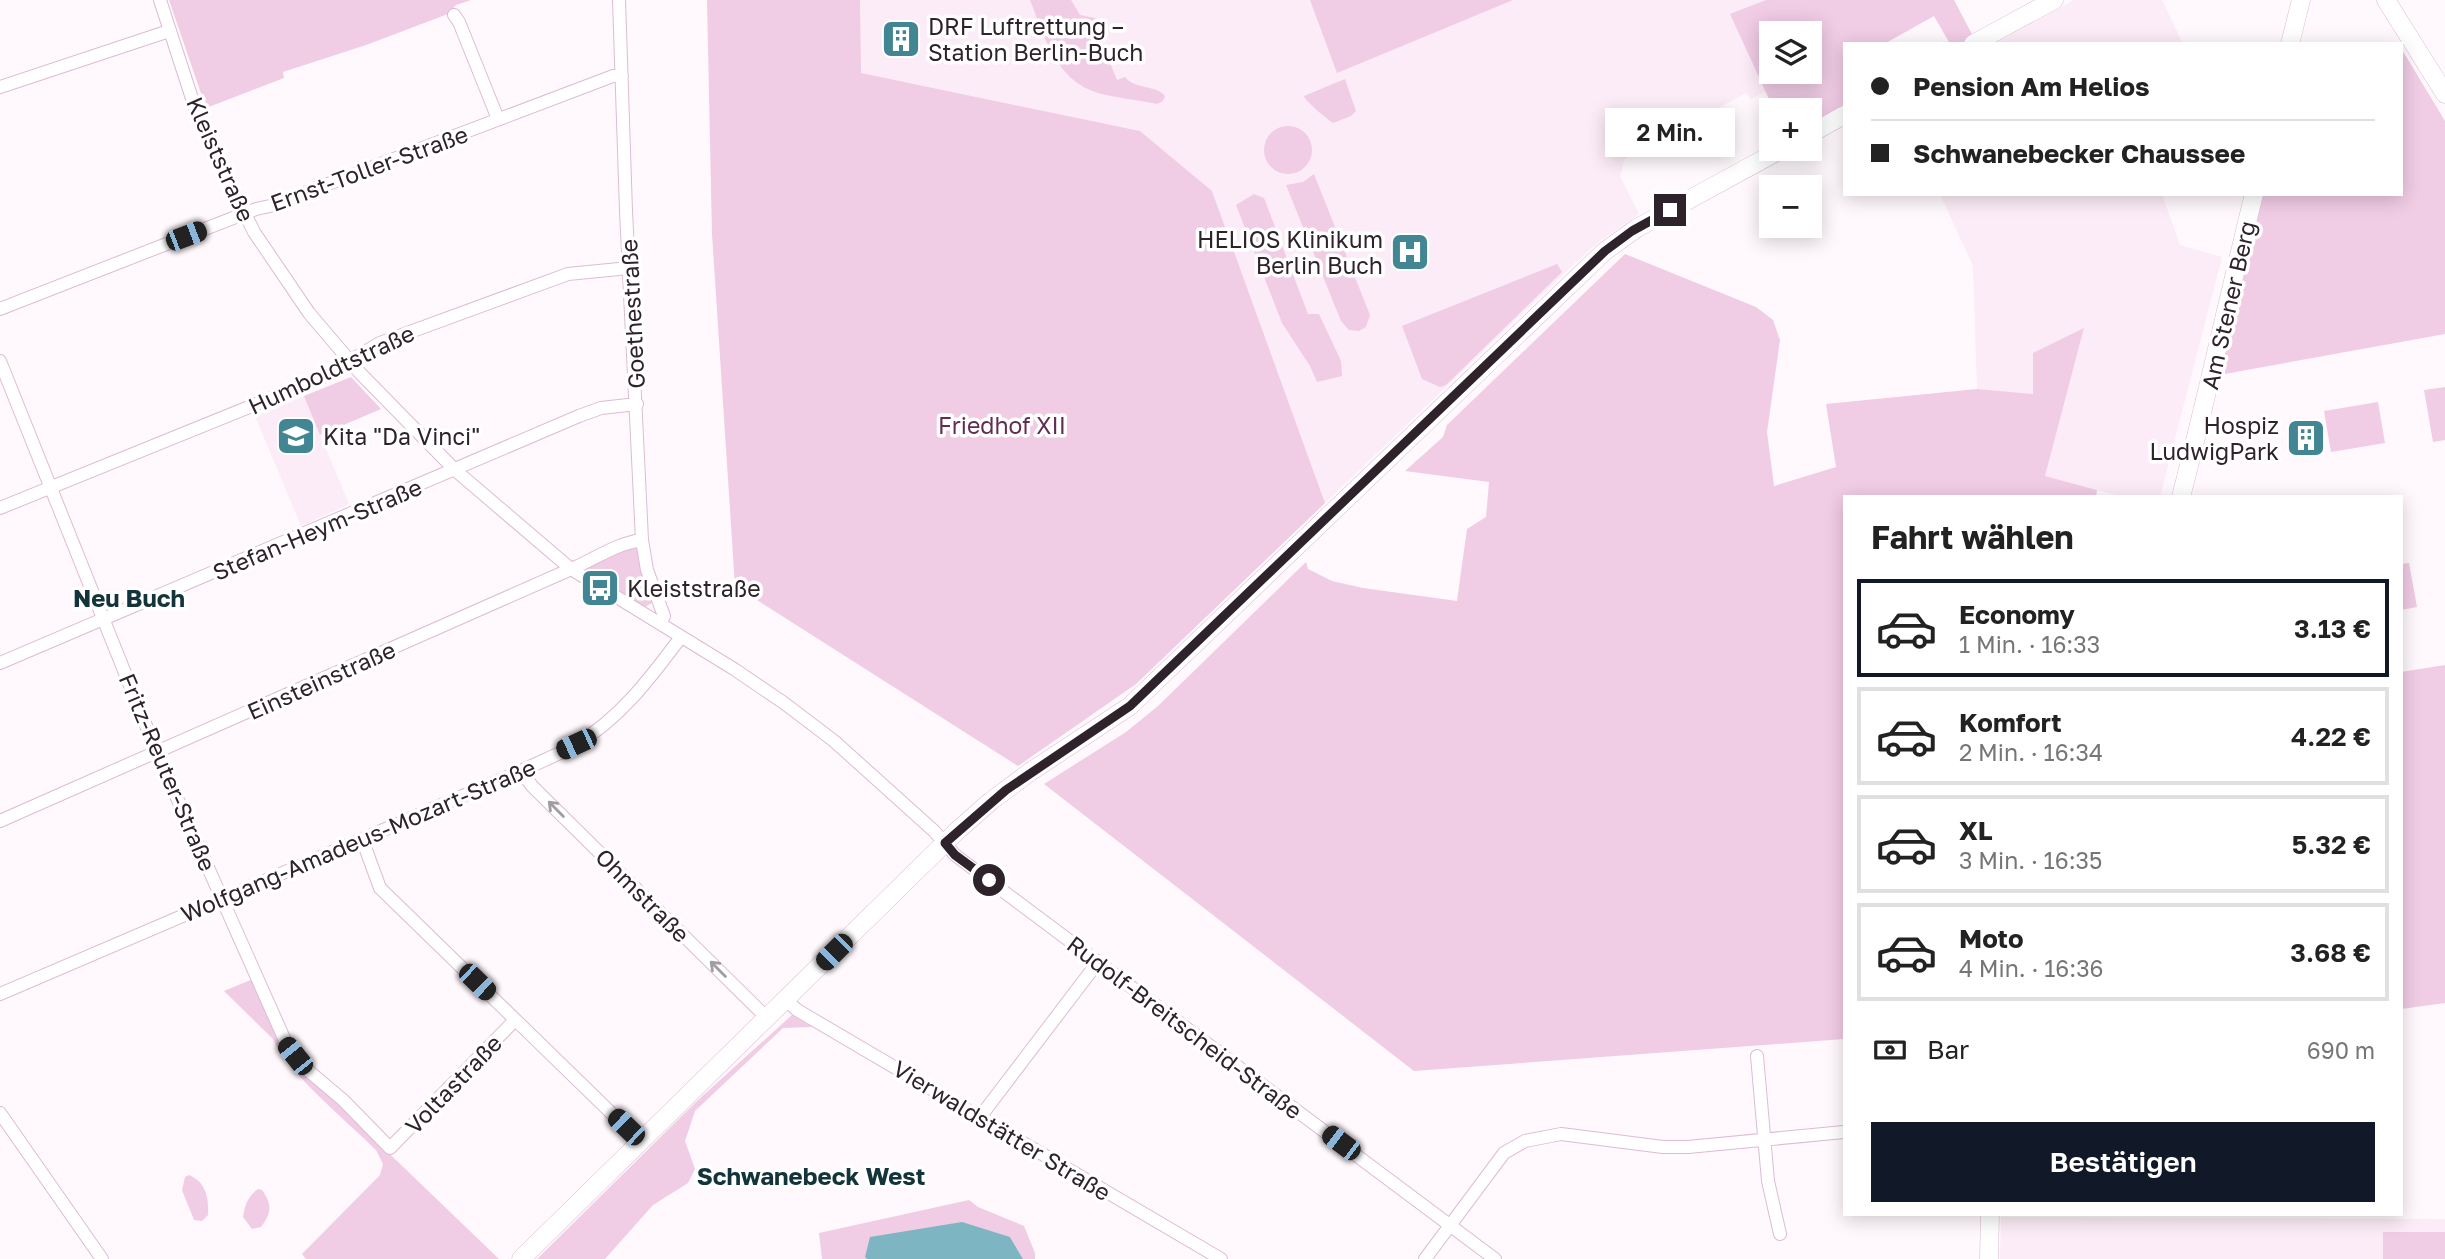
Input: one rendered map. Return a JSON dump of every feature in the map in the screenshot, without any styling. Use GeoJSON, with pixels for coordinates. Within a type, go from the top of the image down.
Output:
{"type":"FeatureCollection","features":[{"type":"Feature","properties":{"kind":"main road"},"geometry":{"type":"LineString","coordinates":[[1977,42],[2054,0]]}},
{"type":"Feature","properties":{"kind":"main road"},"geometry":{"type":"LineString","coordinates":[[2290,42],[2301,0]]}},
{"type":"Feature","properties":{"kind":"main road"},"geometry":{"type":"LineString","coordinates":[[2386,0],[2445,94]]}},
{"type":"Feature","properties":{"kind":"main road"},"geometry":{"type":"LineString","coordinates":[[1822,127],[1843,116]]}},
{"type":"Feature","properties":{"kind":"main road"},"geometry":{"type":"LineString","coordinates":[[521,1259],[945,843],[991,801],[1030,772],[1130,706],[1614,243],[1760,161]]}},
{"type":"Feature","properties":{"kind":"main road","name":"Am Stener Berg"},"geometry":{"type":"LineString","coordinates":[[2182,495],[2213,374],[2253,196]]}},
{"type":"Feature","properties":{"kind":"main road"},"geometry":{"type":"LineString","coordinates":[[1989,1259],[1990,1216]]}},
{"type":"Feature","properties":{"kind":"street","name":"Kleiststraße"},"geometry":{"type":"LineString","coordinates":[[160,0],[198,117],[254,232],[309,313],[349,362],[455,470],[570,569],[681,636]]}},
{"type":"Feature","properties":{"kind":"street","name":"Goethestraße"},"geometry":{"type":"LineString","coordinates":[[619,0],[642,540],[647,570],[664,616],[660,623]]}},
{"type":"Feature","properties":{"kind":"street"},"geometry":{"type":"LineString","coordinates":[[454,15],[498,119]]}},
{"type":"Feature","properties":{"kind":"street"},"geometry":{"type":"LineString","coordinates":[[0,87],[169,31]]}},
{"type":"Feature","properties":{"kind":"street","name":"Ernst-Toller-Straße"},"geometry":{"type":"LineString","coordinates":[[0,309],[498,119],[614,76],[622,76]]}},
{"type":"Feature","properties":{"kind":"street","name":"Humboldtstraße"},"geometry":{"type":"LineString","coordinates":[[0,508],[323,377],[380,343],[540,282],[568,274],[629,268]]}},
{"type":"Feature","properties":{"kind":"street","name":"Fritz-Reuter-Straße"},"geometry":{"type":"LineString","coordinates":[[0,361],[157,753],[286,1045],[304,1067],[343,1100],[390,1148]]}},
{"type":"Feature","properties":{"kind":"street","name":"Stefan-Heym-Straße"},"geometry":{"type":"LineString","coordinates":[[0,663],[579,416],[601,408],[637,404]]}},
{"type":"Feature","properties":{"kind":"street","name":"Einsteinstraße"},"geometry":{"type":"LineString","coordinates":[[0,821],[631,542],[642,540]]}},
{"type":"Feature","properties":{"kind":"street","name":"Wolfgang-Amadeus-Mozart-Straße"},"geometry":{"type":"LineString","coordinates":[[0,994],[521,771],[576,744],[622,709],[654,674],[681,636]]}},
{"type":"Feature","properties":{"kind":"street","name":"Rudolf-Breitscheid-Straße"},"geometry":{"type":"LineString","coordinates":[[681,636],[764,689],[824,734],[955,855],[1495,1259]]}},
{"type":"Feature","properties":{"kind":"street","name":"Ohmstraße"},"geometry":{"type":"LineString","coordinates":[[521,771],[532,786],[766,1017]]}},
{"type":"Feature","properties":{"kind":"street"},"geometry":{"type":"LineString","coordinates":[[362,839],[380,888],[640,1141]]}},
{"type":"Feature","properties":{"kind":"street"},"geometry":{"type":"LineString","coordinates":[[980,1117],[1098,962]]}},
{"type":"Feature","properties":{"kind":"street","name":"Vierwaldstätter Straße"},"geometry":{"type":"LineString","coordinates":[[785,999],[797,1010],[1220,1259]]}},
{"type":"Feature","properties":{"kind":"street","name":"Voltastraße"},"geometry":{"type":"LineString","coordinates":[[390,1148],[515,1020]]}},
{"type":"Feature","properties":{"kind":"street"},"geometry":{"type":"LineString","coordinates":[[1757,1056],[1771,1203],[1780,1234]]}},
{"type":"Feature","properties":{"kind":"street"},"geometry":{"type":"LineString","coordinates":[[0,1113],[102,1259]]}},
{"type":"Feature","properties":{"kind":"street"},"geometry":{"type":"LineString","coordinates":[[1425,1259],[1508,1150],[1525,1141],[1561,1134],[1663,1147],[1843,1132]]}},
{"type":"Feature","properties":{"kind":"shaded area","name":"HELIOS Klinikum Berlin Buch"},"geometry":{"type":"Polygon","coordinates":[[[860,0],[1937,0],[1843,44],[1822,37],[1822,21],[1759,21],[1759,84],[1768,84],[1765,94],[1764,92],[1751,99],[1746,93],[1625,159],[1620,176],[1639,214],[1600,241],[1574,264],[1325,503],[1212,191],[1140,131],[860,73],[860,0]]]}},
{"type":"Feature","properties":{"kind":"shaded area"},"geometry":{"type":"Polygon","coordinates":[[[2074,0],[2162,0],[2182,42],[1999,42],[2074,0]]]}},
{"type":"Feature","properties":{"kind":"shaded area"},"geometry":{"type":"Polygon","coordinates":[[[1941,196],[2163,196],[2180,245],[2222,257],[2161,495],[2116,495],[2045,476],[2084,329],[2034,394],[1977,389],[1973,266],[1941,196]]]}},
{"type":"Feature","properties":{"kind":"shaded area"},"geometry":{"type":"Polygon","coordinates":[[[304,396],[349,504],[301,526],[255,416],[304,396]]]}},
{"type":"Feature","properties":{"kind":"shaded area"},"geometry":{"type":"Polygon","coordinates":[[[2001,1217],[2445,1219],[2445,1259],[2000,1259],[2001,1217]]]}},
{"type":"Feature","properties":{"kind":"green space"},"geometry":{"type":"Polygon","coordinates":[[[169,0],[471,0],[456,5],[448,14],[283,72],[284,78],[206,108],[169,0]]]}},
{"type":"Feature","properties":{"kind":"green space","name":"Friedhof XII"},"geometry":{"type":"Polygon","coordinates":[[[707,0],[860,0],[861,73],[1140,131],[1212,191],[1325,503],[1136,684],[1018,766],[735,586],[712,234],[707,0]]]}},
{"type":"Feature","properties":{"kind":"green space"},"geometry":{"type":"Polygon","coordinates":[[[1030,0],[1071,0],[1080,15],[1100,19],[1102,21],[1087,27],[1084,23],[1080,25],[1083,30],[1088,31],[1095,26],[1117,80],[1125,77],[1134,84],[1161,92],[1165,96],[1163,101],[1157,104],[1098,93],[1072,78],[1054,56],[1030,0]]]}},
{"type":"Feature","properties":{"kind":"green space"},"geometry":{"type":"Polygon","coordinates":[[[1310,0],[1513,0],[1337,73],[1310,0]]]}},
{"type":"Feature","properties":{"kind":"green space"},"geometry":{"type":"Polygon","coordinates":[[[1766,0],[1954,0],[1974,38],[1967,42],[1949,42],[1934,16],[1888,42],[1843,42],[1843,107],[1822,118],[1822,98],[1768,98],[1762,84],[1822,84],[1822,21],[1759,21],[1759,77],[1730,14],[1766,0]]]}},
{"type":"Feature","properties":{"kind":"green space"},"geometry":{"type":"Polygon","coordinates":[[[2403,51],[2445,121],[2445,334],[2219,375],[2262,196],[2403,196],[2403,51]]]}},
{"type":"Feature","properties":{"kind":"green space"},"geometry":{"type":"Polygon","coordinates":[[[1345,79],[1356,111],[1351,116],[1333,123],[1304,96],[1345,79]]]}},
{"type":"Feature","properties":{"kind":"green space"},"geometry":{"type":"Polygon","coordinates":[[[1288,126],[1305,133],[1312,150],[1305,167],[1288,174],[1271,167],[1264,150],[1271,133],[1288,126]]]}},
{"type":"Feature","properties":{"kind":"green space"},"geometry":{"type":"Polygon","coordinates":[[[1314,174],[1370,315],[1366,327],[1359,331],[1349,330],[1341,321],[1286,185],[1303,182],[1314,174]]]}},
{"type":"Feature","properties":{"kind":"green space"},"geometry":{"type":"Polygon","coordinates":[[[1254,194],[1264,198],[1308,314],[1319,314],[1341,361],[1342,376],[1317,382],[1310,366],[1282,323],[1236,205],[1254,194]]]}},
{"type":"Feature","properties":{"kind":"green space"},"geometry":{"type":"Polygon","coordinates":[[[1625,254],[1756,307],[1773,320],[1780,340],[1767,432],[1774,486],[1836,467],[1826,404],[1977,389],[2033,394],[2033,353],[2084,328],[2045,476],[2097,490],[2096,495],[1843,495],[1843,1039],[1414,1071],[1044,784],[1126,732],[1158,706],[1306,562],[1308,569],[1332,581],[1457,601],[1467,529],[1486,517],[1489,482],[1405,471],[1443,437],[1447,425],[1625,254]]]}},
{"type":"Feature","properties":{"kind":"green space"},"geometry":{"type":"Polygon","coordinates":[[[1557,264],[1562,272],[1446,385],[1440,387],[1422,379],[1402,326],[1557,264]]]}},
{"type":"Feature","properties":{"kind":"green space"},"geometry":{"type":"Polygon","coordinates":[[[351,377],[381,409],[320,435],[304,396],[351,377]]]}},
{"type":"Feature","properties":{"kind":"green space"},"geometry":{"type":"Polygon","coordinates":[[[2445,387],[2445,440],[2433,442],[2424,390],[2445,387]]]}},
{"type":"Feature","properties":{"kind":"green space"},"geometry":{"type":"Polygon","coordinates":[[[2378,402],[2385,443],[2331,452],[2324,411],[2378,402]]]}},
{"type":"Feature","properties":{"kind":"green space"},"geometry":{"type":"Polygon","coordinates":[[[639,543],[642,568],[652,603],[645,607],[586,571],[598,560],[639,543]]]}},
{"type":"Feature","properties":{"kind":"green space"},"geometry":{"type":"Polygon","coordinates":[[[2409,563],[2417,607],[2403,610],[2403,564],[2409,563]]]}},
{"type":"Feature","properties":{"kind":"green space"},"geometry":{"type":"Polygon","coordinates":[[[2445,665],[2445,1003],[2403,1009],[2403,672],[2445,665]]]}},
{"type":"Feature","properties":{"kind":"green space"},"geometry":{"type":"Polygon","coordinates":[[[253,979],[293,1061],[499,1259],[306,1259],[302,1254],[380,1175],[383,1164],[376,1150],[305,1082],[280,1052],[273,1039],[224,991],[253,979]]]}},
{"type":"Feature","properties":{"kind":"green space"},"geometry":{"type":"Polygon","coordinates":[[[792,1015],[812,1027],[783,1028],[695,1111],[685,1141],[695,1169],[688,1183],[653,1205],[605,1259],[537,1259],[698,1100],[792,1015]]]}},
{"type":"Feature","properties":{"kind":"green space"},"geometry":{"type":"Polygon","coordinates":[[[189,1175],[203,1186],[207,1197],[208,1215],[202,1221],[194,1220],[182,1190],[185,1177],[189,1175]]]}},
{"type":"Feature","properties":{"kind":"green space"},"geometry":{"type":"Polygon","coordinates":[[[258,1189],[262,1190],[268,1200],[269,1213],[261,1227],[252,1229],[243,1217],[247,1201],[258,1189]]]}},
{"type":"Feature","properties":{"kind":"green space"},"geometry":{"type":"Polygon","coordinates":[[[969,1200],[978,1207],[1024,1226],[1035,1259],[1023,1259],[1010,1237],[865,1256],[867,1259],[822,1259],[819,1233],[969,1200]]]}},
{"type":"Feature","properties":{"kind":"green space"},"geometry":{"type":"Polygon","coordinates":[[[2383,1232],[2445,1232],[2445,1259],[2383,1259],[2383,1232]]]}},
{"type":"Feature","properties":{"kind":"water"},"geometry":{"type":"Polygon","coordinates":[[[962,1222],[1010,1237],[1023,1259],[865,1257],[870,1237],[962,1222]]]}},
{"type":"Feature","properties":{"kind":"place","name":"DRF Luftrettung – Station Berlin-Buch"},"geometry":{"type":"Point","coordinates":[901,39]}},
{"type":"Feature","properties":{"kind":"place","name":"HELIOS Klinikum Berlin Buch"},"geometry":{"type":"Point","coordinates":[1410,252]}},
{"type":"Feature","properties":{"kind":"place","name":"Kita \"Da Vinci\""},"geometry":{"type":"Point","coordinates":[296,436]}},
{"type":"Feature","properties":{"kind":"place","name":"Hospiz LudwigPark"},"geometry":{"type":"Point","coordinates":[2306,438]}},
{"type":"Feature","properties":{"kind":"place","name":"Kleiststraße"},"geometry":{"type":"Point","coordinates":[600,588]}},
{"type":"Feature","properties":{"kind":"district","name":"Neu Buch"},"geometry":{"type":"Point","coordinates":[129,597]}},
{"type":"Feature","properties":{"kind":"district","name":"Schwanebeck West"},"geometry":{"type":"Point","coordinates":[811,1175]}},
{"type":"Feature","properties":{"kind":"route"},"geometry":{"type":"LineString","coordinates":[[989,880],[955,855],[945,843],[987,804],[1030,772],[1130,706],[1605,251],[1632,231],[1670,210]]}}]}
